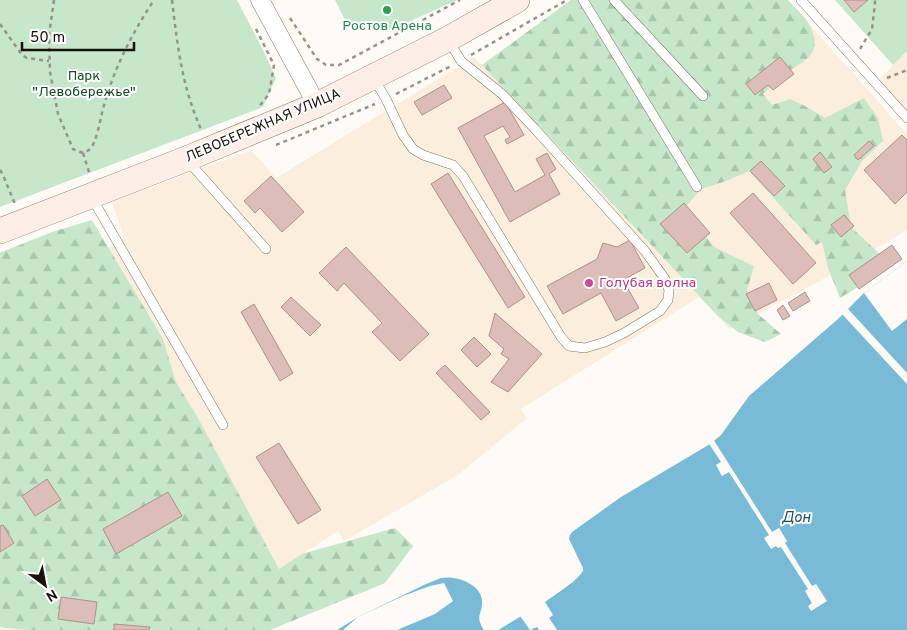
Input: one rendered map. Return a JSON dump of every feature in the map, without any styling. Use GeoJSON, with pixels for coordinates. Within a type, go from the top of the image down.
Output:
{"type":"FeatureCollection","features":[{"type":"Feature","properties":{"kind":"main road","name":"ЛЕВОБЕРЕЖНАЯ УЛИЦА"},"geometry":{"type":"LineString","coordinates":[[0,230],[91,187],[186,159],[317,105],[448,39],[517,0]]}},
{"type":"Feature","properties":{"kind":"street"},"geometry":{"type":"LineString","coordinates":[[260,0],[317,105]]}},
{"type":"Feature","properties":{"kind":"lane"},"geometry":{"type":"LineString","coordinates":[[583,0],[697,187]]}},
{"type":"Feature","properties":{"kind":"lane"},"geometry":{"type":"LineString","coordinates":[[614,0],[703,96]]}},
{"type":"Feature","properties":{"kind":"lane"},"geometry":{"type":"LineString","coordinates":[[801,0],[907,118]]}},
{"type":"Feature","properties":{"kind":"lane"},"geometry":{"type":"LineString","coordinates":[[373,78],[386,99],[403,135],[413,149],[423,155],[453,165],[463,176],[561,337],[569,346],[585,348],[604,342],[624,333],[660,311],[668,300],[669,290],[665,279],[645,251],[535,128],[502,94],[461,61],[448,39]]}},
{"type":"Feature","properties":{"kind":"lane"},"geometry":{"type":"LineString","coordinates":[[186,159],[266,249]]}},
{"type":"Feature","properties":{"kind":"lane"},"geometry":{"type":"LineString","coordinates":[[91,187],[223,425]]}},
{"type":"Feature","properties":{"kind":"path"},"geometry":{"type":"LineString","coordinates":[[54,0],[49,35],[50,72],[58,114],[73,150],[83,153],[91,149],[117,65],[141,19],[154,0]]}},
{"type":"Feature","properties":{"kind":"path"},"geometry":{"type":"LineString","coordinates":[[172,0],[181,64],[190,102],[203,134]]}},
{"type":"Feature","properties":{"kind":"path"},"geometry":{"type":"LineString","coordinates":[[301,35],[317,60],[326,65],[339,65],[460,0]]}},
{"type":"Feature","properties":{"kind":"path"},"geometry":{"type":"LineString","coordinates":[[854,59],[872,29],[875,0]]}},
{"type":"Feature","properties":{"kind":"path"},"geometry":{"type":"LineString","coordinates":[[0,24],[22,55],[27,58],[50,61]]}},
{"type":"Feature","properties":{"kind":"path"},"geometry":{"type":"LineString","coordinates":[[253,111],[259,107],[268,94],[271,83],[274,65],[267,52]]}},
{"type":"Feature","properties":{"kind":"path"},"geometry":{"type":"LineString","coordinates":[[875,82],[907,70]]}},
{"type":"Feature","properties":{"kind":"path"},"geometry":{"type":"LineString","coordinates":[[83,153],[91,187]]}},
{"type":"Feature","properties":{"kind":"path"},"geometry":{"type":"LineString","coordinates":[[0,170],[16,207]]}},
{"type":"Feature","properties":{"kind":"shaded area"},"geometry":{"type":"Polygon","coordinates":[[[571,0],[788,0],[907,134],[907,230],[842,269],[730,329],[699,297],[521,409],[527,418],[458,475],[344,541],[338,531],[304,553],[395,528],[413,546],[385,583],[270,630],[0,630],[0,252],[52,232],[92,220],[108,248],[124,238],[112,202],[251,150],[276,178],[474,57],[482,65],[571,0]]]}},
{"type":"Feature","properties":{"kind":"shaded area"},"geometry":{"type":"Polygon","coordinates":[[[907,51],[907,113],[878,81],[907,51]]]}},
{"type":"Feature","properties":{"kind":"green space","name":"Парк \"Левобережье\""},"geometry":{"type":"Polygon","coordinates":[[[0,0],[237,0],[276,78],[263,107],[0,207],[0,0]]]}},
{"type":"Feature","properties":{"kind":"green space","name":"Ростов Арена"},"geometry":{"type":"Polygon","coordinates":[[[335,0],[457,0],[391,30],[345,20],[335,0]]]}},
{"type":"Feature","properties":{"kind":"green space"},"geometry":{"type":"Polygon","coordinates":[[[571,0],[788,0],[809,24],[815,43],[810,56],[781,77],[763,94],[772,105],[790,99],[825,118],[864,98],[878,118],[883,141],[862,161],[845,190],[851,227],[884,258],[876,276],[840,298],[828,268],[822,242],[816,245],[749,171],[701,189],[684,209],[714,247],[754,266],[747,290],[758,314],[781,334],[765,342],[738,332],[719,317],[482,65],[571,0]]]}},
{"type":"Feature","properties":{"kind":"green space"},"geometry":{"type":"Polygon","coordinates":[[[835,0],[907,0],[907,51],[893,65],[835,0]]]}},
{"type":"Feature","properties":{"kind":"green space"},"geometry":{"type":"Polygon","coordinates":[[[92,220],[163,339],[176,382],[198,418],[279,569],[302,554],[395,528],[413,546],[385,583],[270,630],[30,630],[0,627],[0,253],[52,232],[92,220]]]}},
{"type":"Feature","properties":{"kind":"water","name":"Дон"},"geometry":{"type":"Polygon","coordinates":[[[907,261],[907,630],[498,630],[559,592],[581,574],[583,568],[569,539],[572,532],[621,497],[710,444],[721,435],[749,396],[838,319],[864,293],[907,261]]]}},
{"type":"Feature","properties":{"kind":"water"},"geometry":{"type":"Polygon","coordinates":[[[441,578],[462,580],[471,584],[479,591],[482,605],[479,618],[484,630],[337,630],[358,617],[441,578]]]}},
{"type":"Feature","properties":{"kind":"pier"},"geometry":{"type":"Polygon","coordinates":[[[907,261],[907,319],[892,331],[864,293],[907,261]]]}},
{"type":"Feature","properties":{"kind":"pier"},"geometry":{"type":"Polygon","coordinates":[[[848,309],[907,373],[907,384],[842,314],[848,309]]]}},
{"type":"Feature","properties":{"kind":"pier"},"geometry":{"type":"Polygon","coordinates":[[[713,439],[772,532],[779,528],[787,541],[785,543],[812,586],[816,584],[827,601],[811,611],[808,606],[812,603],[805,591],[808,589],[781,547],[778,548],[776,546],[771,549],[764,538],[769,535],[729,472],[722,476],[716,465],[721,462],[708,442],[713,439]]]}},
{"type":"Feature","properties":{"kind":"pier"},"geometry":{"type":"Polygon","coordinates":[[[573,578],[574,581],[545,602],[553,615],[549,618],[557,630],[539,630],[537,627],[530,630],[520,616],[495,630],[543,600],[573,578]]]}},
{"type":"Feature","properties":{"kind":"pier"},"geometry":{"type":"Polygon","coordinates":[[[444,583],[453,601],[435,614],[397,630],[344,630],[358,617],[403,596],[444,583]]]}},
{"type":"Feature","properties":{"kind":"building"},"geometry":{"type":"Polygon","coordinates":[[[844,0],[868,0],[854,12],[844,0]]]}},
{"type":"Feature","properties":{"kind":"building"},"geometry":{"type":"Polygon","coordinates":[[[780,57],[794,74],[773,90],[768,85],[755,95],[746,84],[780,57]]]}},
{"type":"Feature","properties":{"kind":"building"},"geometry":{"type":"Polygon","coordinates":[[[444,85],[452,98],[422,115],[414,102],[444,85]]]}},
{"type":"Feature","properties":{"kind":"building"},"geometry":{"type":"Polygon","coordinates":[[[505,102],[524,135],[507,144],[505,140],[510,137],[503,126],[484,136],[515,192],[545,175],[536,159],[547,153],[556,169],[549,174],[560,194],[510,222],[458,128],[505,102]]]}},
{"type":"Feature","properties":{"kind":"building"},"geometry":{"type":"Polygon","coordinates":[[[902,135],[907,140],[907,192],[895,204],[864,170],[902,135]]]}},
{"type":"Feature","properties":{"kind":"building"},"geometry":{"type":"Polygon","coordinates":[[[869,141],[874,146],[858,160],[854,155],[869,141]]]}},
{"type":"Feature","properties":{"kind":"building"},"geometry":{"type":"Polygon","coordinates":[[[820,152],[832,167],[824,173],[813,159],[820,152]]]}},
{"type":"Feature","properties":{"kind":"building"},"geometry":{"type":"Polygon","coordinates":[[[761,161],[785,186],[774,196],[750,171],[761,161]]]}},
{"type":"Feature","properties":{"kind":"building"},"geometry":{"type":"Polygon","coordinates":[[[448,173],[525,297],[508,308],[431,184],[448,173]]]}},
{"type":"Feature","properties":{"kind":"building"},"geometry":{"type":"Polygon","coordinates":[[[271,176],[304,212],[282,232],[260,208],[255,213],[244,201],[271,176]]]}},
{"type":"Feature","properties":{"kind":"building"},"geometry":{"type":"Polygon","coordinates":[[[753,193],[816,263],[793,284],[730,213],[753,193]]]}},
{"type":"Feature","properties":{"kind":"building"},"geometry":{"type":"Polygon","coordinates":[[[684,203],[710,233],[687,253],[660,224],[684,203]]]}},
{"type":"Feature","properties":{"kind":"building"},"geometry":{"type":"Polygon","coordinates":[[[844,215],[854,226],[841,237],[831,225],[844,215]]]}},
{"type":"Feature","properties":{"kind":"building","name":"Голубая волна"},"geometry":{"type":"Polygon","coordinates":[[[630,240],[645,268],[623,280],[639,308],[616,321],[601,293],[563,314],[547,286],[597,259],[603,243],[617,247],[630,240]]]}},
{"type":"Feature","properties":{"kind":"building"},"geometry":{"type":"Polygon","coordinates":[[[892,245],[902,259],[859,289],[849,275],[892,245]]]}},
{"type":"Feature","properties":{"kind":"building"},"geometry":{"type":"Polygon","coordinates":[[[346,247],[429,334],[400,361],[372,332],[382,323],[344,283],[337,291],[319,273],[346,247]]]}},
{"type":"Feature","properties":{"kind":"building"},"geometry":{"type":"Polygon","coordinates":[[[769,283],[777,300],[755,311],[746,294],[769,283]]]}},
{"type":"Feature","properties":{"kind":"building"},"geometry":{"type":"Polygon","coordinates":[[[805,292],[810,301],[793,311],[788,303],[805,292]]]}},
{"type":"Feature","properties":{"kind":"building"},"geometry":{"type":"Polygon","coordinates":[[[291,297],[321,325],[310,336],[281,307],[291,297]]]}},
{"type":"Feature","properties":{"kind":"building"},"geometry":{"type":"Polygon","coordinates":[[[254,304],[293,373],[280,381],[241,312],[254,304]]]}},
{"type":"Feature","properties":{"kind":"building"},"geometry":{"type":"Polygon","coordinates":[[[783,305],[790,316],[783,320],[777,310],[783,305]]]}},
{"type":"Feature","properties":{"kind":"building"},"geometry":{"type":"Polygon","coordinates":[[[495,313],[542,354],[508,392],[491,382],[509,359],[501,354],[504,349],[489,336],[495,313]]]}},
{"type":"Feature","properties":{"kind":"building"},"geometry":{"type":"Polygon","coordinates":[[[474,337],[491,354],[477,367],[461,350],[474,337]]]}},
{"type":"Feature","properties":{"kind":"building"},"geometry":{"type":"Polygon","coordinates":[[[445,365],[490,412],[481,420],[436,373],[445,365]]]}},
{"type":"Feature","properties":{"kind":"building"},"geometry":{"type":"Polygon","coordinates":[[[279,443],[321,510],[298,524],[256,457],[279,443]]]}},
{"type":"Feature","properties":{"kind":"building"},"geometry":{"type":"Polygon","coordinates":[[[47,479],[61,500],[35,516],[22,496],[47,479]]]}},
{"type":"Feature","properties":{"kind":"building"},"geometry":{"type":"Polygon","coordinates":[[[168,492],[182,516],[116,554],[103,529],[168,492]]]}},
{"type":"Feature","properties":{"kind":"building"},"geometry":{"type":"Polygon","coordinates":[[[3,525],[14,543],[0,552],[0,526],[3,525]]]}},
{"type":"Feature","properties":{"kind":"building"},"geometry":{"type":"Polygon","coordinates":[[[61,597],[97,602],[94,624],[58,619],[61,597]]]}},
{"type":"Feature","properties":{"kind":"building"},"geometry":{"type":"Polygon","coordinates":[[[114,624],[150,627],[149,630],[114,630],[114,624]]]}},
{"type":"Feature","properties":{"kind":"place","name":"Ростов Арена"},"geometry":{"type":"Point","coordinates":[387,10]}},
{"type":"Feature","properties":{"kind":"place","name":"Голубая волна"},"geometry":{"type":"Point","coordinates":[589,283]}}]}
